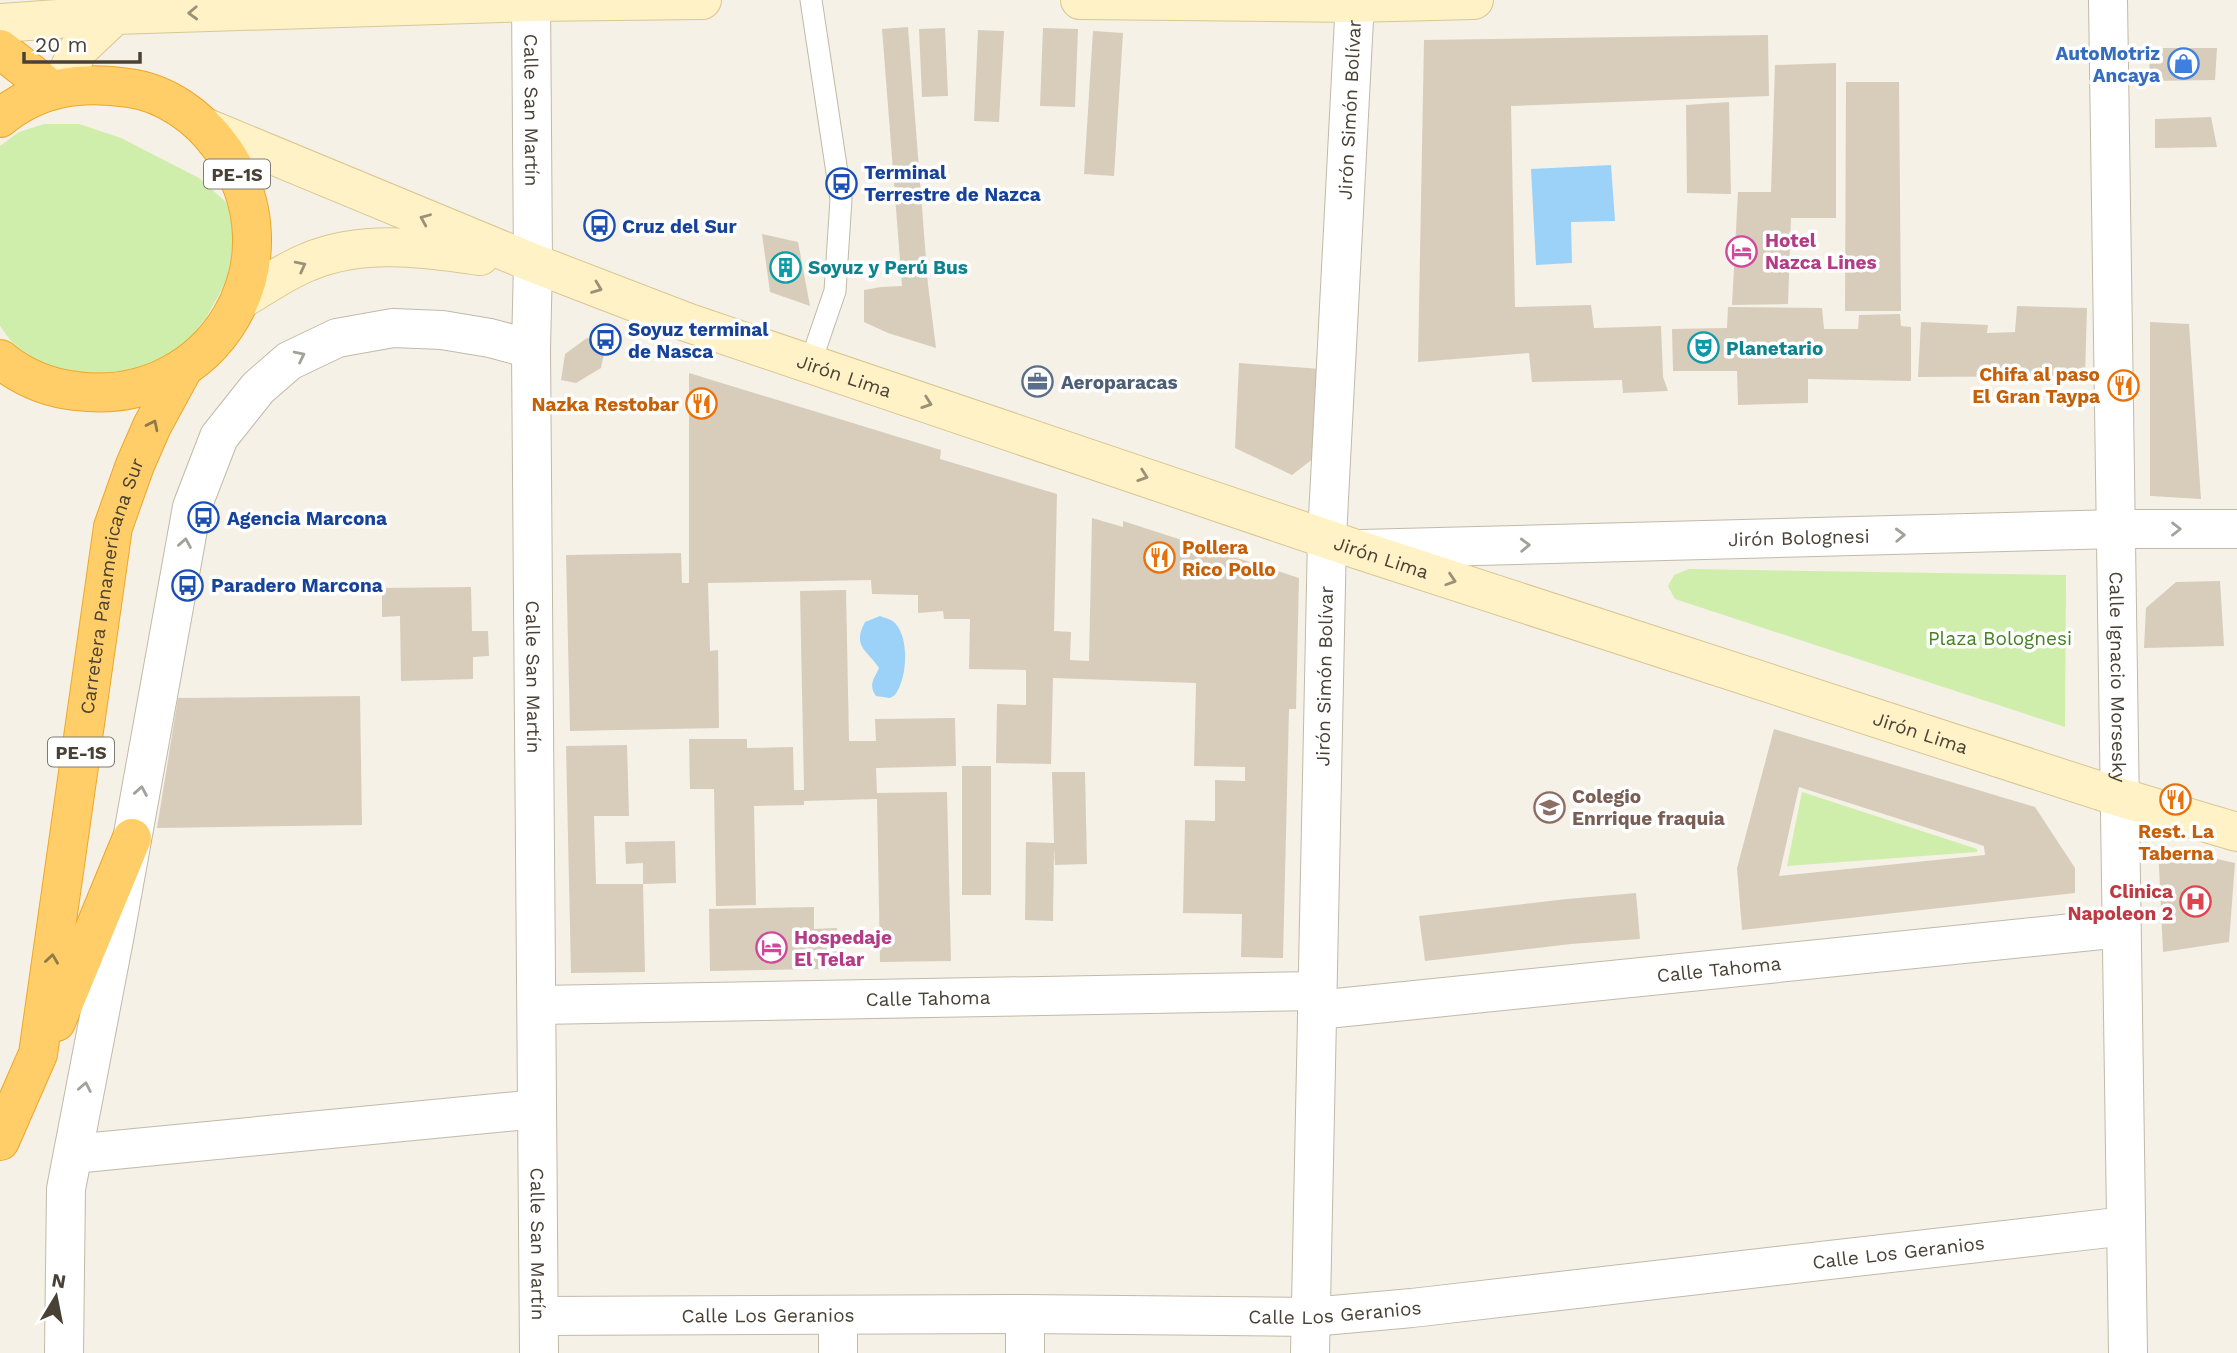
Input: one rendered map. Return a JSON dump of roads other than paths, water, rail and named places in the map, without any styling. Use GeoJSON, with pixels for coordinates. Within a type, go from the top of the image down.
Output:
{"type":"FeatureCollection","features":[{"type":"Feature","properties":{"kind":"highway"},"geometry":{"type":"LineString","coordinates":[[0,50],[56,89]]}},
{"type":"Feature","properties":{"kind":"highway","name":"PE-1S"},"geometry":{"type":"LineString","coordinates":[[0,118],[13,107],[56,89],[99,83],[138,89],[175,104],[207,128],[234,165],[250,208],[253,254],[242,299],[218,338],[183,369],[143,388],[99,394],[55,388],[15,371],[0,359]]}},
{"type":"Feature","properties":{"kind":"highway","name":"Carretera Panamericana Sur"},"geometry":{"type":"LineString","coordinates":[[0,1141],[38,1054],[113,527],[152,426],[183,369]]}},
{"type":"Feature","properties":{"kind":"highway"},"geometry":{"type":"LineString","coordinates":[[38,1054],[63,1009],[132,838]]}},
{"type":"Feature","properties":{"kind":"street"},"geometry":{"type":"LineString","coordinates":[[0,23],[116,15],[531,1],[702,0]]}},
{"type":"Feature","properties":{"kind":"street"},"geometry":{"type":"LineString","coordinates":[[1080,0],[1474,0]]}},
{"type":"Feature","properties":{"kind":"street","name":"Calle Ignacio Morsesky"},"geometry":{"type":"LineString","coordinates":[[2108,0],[2128,1353]]}},
{"type":"Feature","properties":{"kind":"street","name":"Calle San Martín"},"geometry":{"type":"LineString","coordinates":[[531,1],[539,1353]]}},
{"type":"Feature","properties":{"kind":"street","name":"Jirón Simón Bolívar"},"geometry":{"type":"LineString","coordinates":[[1310,1335],[1317,1001],[1343,543],[1355,1]]}},
{"type":"Feature","properties":{"kind":"street"},"geometry":{"type":"LineString","coordinates":[[56,89],[78,50],[116,15]]}},
{"type":"Feature","properties":{"kind":"street","name":"Jirón Lima"},"geometry":{"type":"LineString","coordinates":[[207,128],[533,264],[689,323],[1343,543],[2119,797],[2237,832]]}},
{"type":"Feature","properties":{"kind":"street","name":"Jirón Lima"},"geometry":{"type":"LineString","coordinates":[[242,299],[308,262],[351,250],[388,247],[432,249],[533,264]]}},
{"type":"Feature","properties":{"kind":"street"},"geometry":{"type":"LineString","coordinates":[[64,1353],[66,1189],[192,508],[219,437],[258,388],[289,361],[337,338],[393,328],[442,330],[490,338],[531,349]]}},
{"type":"Feature","properties":{"kind":"street","name":"Jirón Bolognesi"},"geometry":{"type":"LineString","coordinates":[[1343,543],[2117,529],[2237,530]]}},
{"type":"Feature","properties":{"kind":"street","name":"Calle Tahoma"},"geometry":{"type":"LineString","coordinates":[[538,1005],[1317,1001],[2122,928]]}},
{"type":"Feature","properties":{"kind":"street"},"geometry":{"type":"LineString","coordinates":[[73,1154],[537,1109]]}},
{"type":"Feature","properties":{"kind":"street","name":"Calle Los Geranios"},"geometry":{"type":"LineString","coordinates":[[539,1316],[1025,1314],[1310,1335],[1412,1308],[2126,1226]]}},
{"type":"Feature","properties":{"kind":"street"},"geometry":{"type":"LineString","coordinates":[[1025,1314],[1025,1353]]}},
{"type":"Feature","properties":{"kind":"street"},"geometry":{"type":"LineString","coordinates":[[838,1316],[838,1353]]}},
{"type":"Feature","properties":{"kind":"lane"},"geometry":{"type":"LineString","coordinates":[[810,364],[835,291],[841,200],[811,0]]}},
{"type":"Feature","properties":{"kind":"water"},"geometry":{"type":"Polygon","coordinates":[[[1611,165],[1615,221],[1571,222],[1572,263],[1536,265],[1531,169],[1611,165]]]}},
{"type":"Feature","properties":{"kind":"water"},"geometry":{"type":"Polygon","coordinates":[[[880,616],[895,623],[900,630],[905,649],[902,679],[895,695],[890,698],[876,696],[872,689],[879,668],[863,648],[860,637],[865,622],[880,616]]]}},
{"type":"Feature","properties":{"kind":"place","name":"AutoMotriz Ancaya"},"geometry":{"type":"Point","coordinates":[2183,64]}},
{"type":"Feature","properties":{"kind":"place","name":"Terminal Terrestre de Nazca"},"geometry":{"type":"Point","coordinates":[841,183]}},
{"type":"Feature","properties":{"kind":"place","name":"Cruz del Sur"},"geometry":{"type":"Point","coordinates":[599,226]}},
{"type":"Feature","properties":{"kind":"place","name":"Hotel Nazca Lines"},"geometry":{"type":"Point","coordinates":[1742,251]}},
{"type":"Feature","properties":{"kind":"place","name":"Soyuz y Perú Bus"},"geometry":{"type":"Point","coordinates":[785,267]}},
{"type":"Feature","properties":{"kind":"place","name":"Soyuz terminal de Nasca"},"geometry":{"type":"Point","coordinates":[605,340]}},
{"type":"Feature","properties":{"kind":"place","name":"Planetario"},"geometry":{"type":"Point","coordinates":[1703,348]}},
{"type":"Feature","properties":{"kind":"place","name":"Aeroparacas"},"geometry":{"type":"Point","coordinates":[1038,382]}},
{"type":"Feature","properties":{"kind":"place","name":"Chifa al paso El Gran Taypa"},"geometry":{"type":"Point","coordinates":[2123,385]}},
{"type":"Feature","properties":{"kind":"place","name":"Nazka Restobar"},"geometry":{"type":"Point","coordinates":[702,404]}},
{"type":"Feature","properties":{"kind":"place","name":"Agencia Marcona"},"geometry":{"type":"Point","coordinates":[204,518]}},
{"type":"Feature","properties":{"kind":"place","name":"Pollera Rico Pollo"},"geometry":{"type":"Point","coordinates":[1159,558]}},
{"type":"Feature","properties":{"kind":"place","name":"Paradero Marcona"},"geometry":{"type":"Point","coordinates":[188,585]}},
{"type":"Feature","properties":{"kind":"place","name":"Rest. La Taberna"},"geometry":{"type":"Point","coordinates":[2176,800]}},
{"type":"Feature","properties":{"kind":"place","name":"Colegio Enrrique fraquia"},"geometry":{"type":"Point","coordinates":[1549,807]}},
{"type":"Feature","properties":{"kind":"place","name":"Clinica Napoleon 2"},"geometry":{"type":"Point","coordinates":[2196,902]}},
{"type":"Feature","properties":{"kind":"place","name":"Hospedaje El Telar"},"geometry":{"type":"Point","coordinates":[771,948]}},
{"type":"Feature","properties":{"kind":"park label","name":"Plaza Bolognesi"},"geometry":{"type":"Point","coordinates":[2000,638]}}]}
